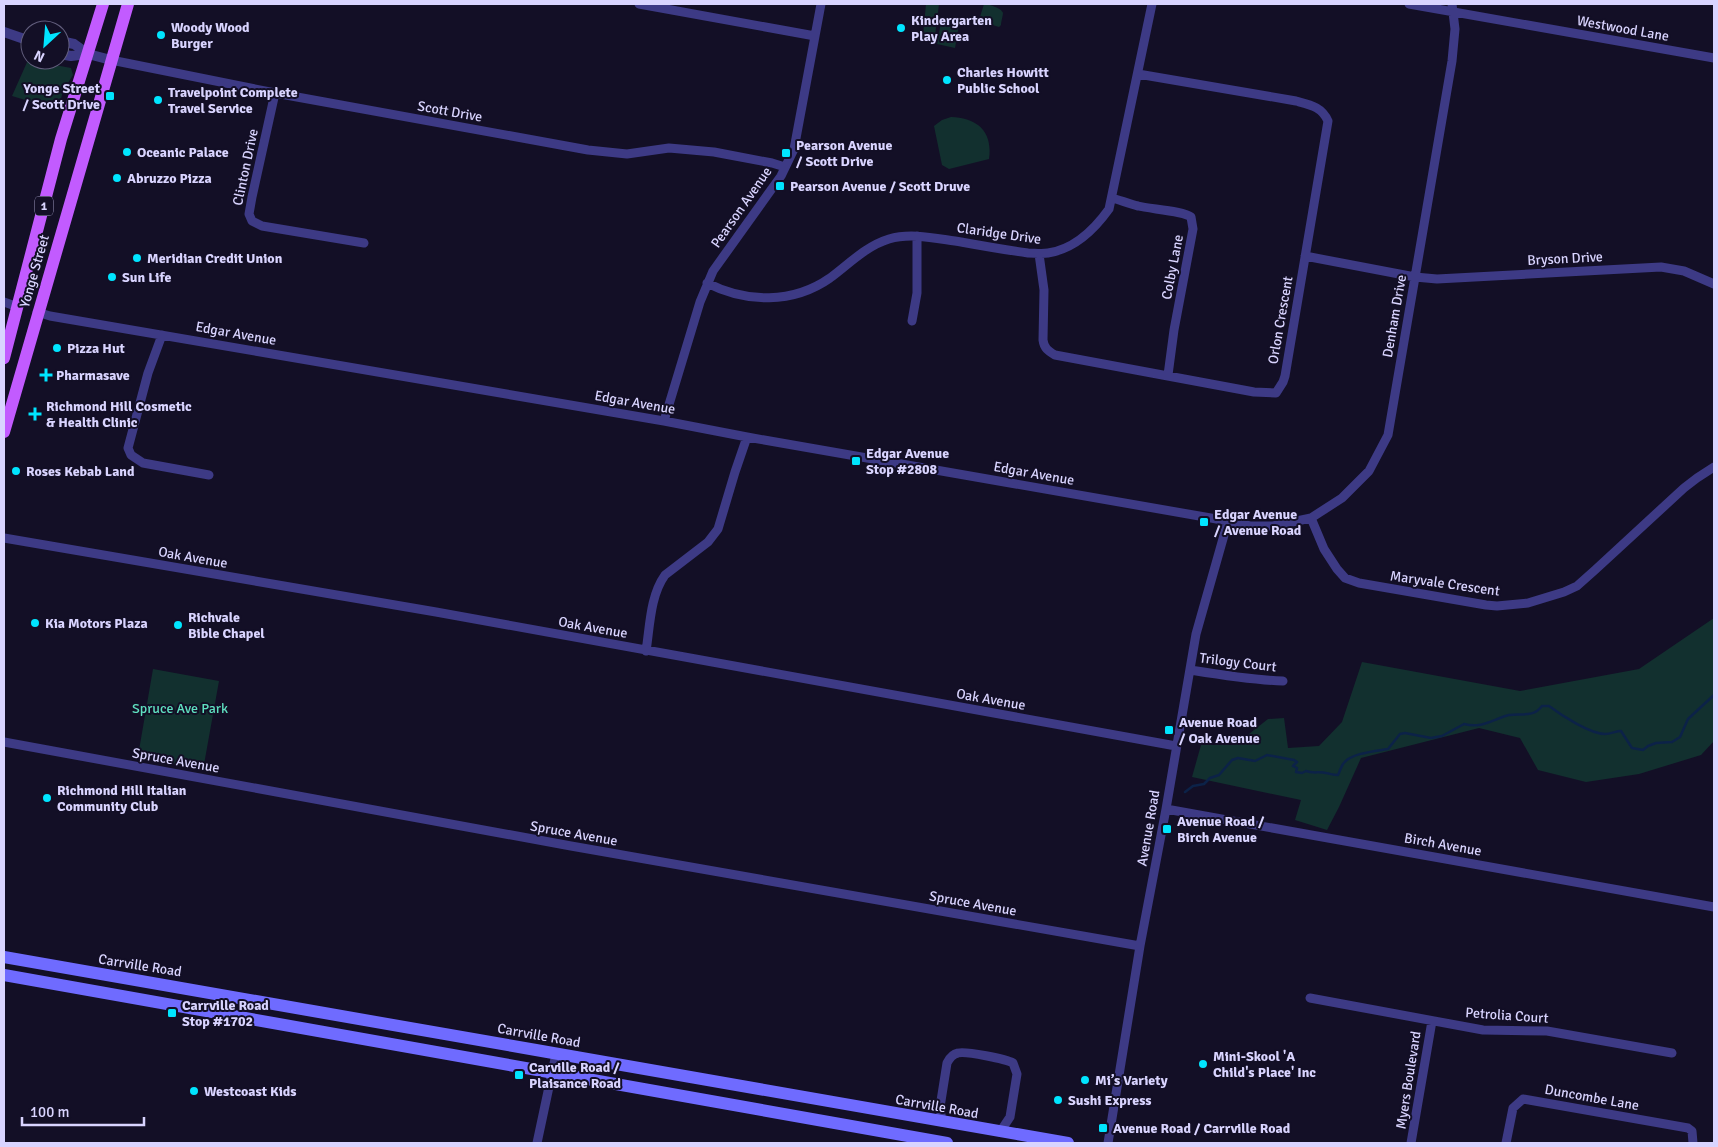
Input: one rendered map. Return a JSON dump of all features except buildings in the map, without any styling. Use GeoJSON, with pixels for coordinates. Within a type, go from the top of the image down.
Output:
{"type":"FeatureCollection","features":[{"type":"Feature","properties":{"kind":"main road","name":"Yonge Street"},"geometry":{"type":"LineString","coordinates":[[4,358],[61,140],[103,4]]}},
{"type":"Feature","properties":{"kind":"main road","name":"Yonge Street"},"geometry":{"type":"LineString","coordinates":[[4,432],[110,60],[128,4]]}},
{"type":"Feature","properties":{"kind":"main road","name":"Carrville Road"},"geometry":{"type":"LineString","coordinates":[[4,957],[278,1003],[556,1054],[1068,1143]]}},
{"type":"Feature","properties":{"kind":"main road"},"geometry":{"type":"LineString","coordinates":[[84,989],[86,972]]}},
{"type":"Feature","properties":{"kind":"main road"},"geometry":{"type":"LineString","coordinates":[[4,975],[947,1143]]}},
{"type":"Feature","properties":{"kind":"main road"},"geometry":{"type":"LineString","coordinates":[[846,1125],[849,1104]]}},
{"type":"Feature","properties":{"kind":"street"},"geometry":{"type":"LineString","coordinates":[[639,4],[815,36]]}},
{"type":"Feature","properties":{"kind":"street","name":"Pearson Avenue"},"geometry":{"type":"LineString","coordinates":[[664,421],[707,283],[713,271],[781,176],[794,149],[821,4]]}},
{"type":"Feature","properties":{"kind":"street","name":"Claridge Drive"},"geometry":{"type":"LineString","coordinates":[[707,283],[734,294],[758,298],[788,297],[816,286],[830,278],[862,252],[890,239],[917,236],[1039,254],[1067,248],[1083,238],[1099,223],[1109,209],[1152,4]]}},
{"type":"Feature","properties":{"kind":"street","name":"Westwood Lane"},"geometry":{"type":"LineString","coordinates":[[1409,4],[1452,7],[1714,58]]}},
{"type":"Feature","properties":{"kind":"street","name":"Denham Drive"},"geometry":{"type":"LineString","coordinates":[[1228,521],[1250,526],[1273,526],[1311,518],[1342,498],[1369,471],[1388,436],[1452,61],[1455,29],[1452,7]]}},
{"type":"Feature","properties":{"kind":"street"},"geometry":{"type":"LineString","coordinates":[[4,32],[20,38]]}},
{"type":"Feature","properties":{"kind":"street"},"geometry":{"type":"LineString","coordinates":[[70,43],[88,54],[110,60]]}},
{"type":"Feature","properties":{"kind":"street"},"geometry":{"type":"LineString","coordinates":[[70,56],[88,54]]}},
{"type":"Feature","properties":{"kind":"street","name":"Scott Drive"},"geometry":{"type":"LineString","coordinates":[[110,60],[275,93],[588,150],[627,154],[669,148],[714,152],[785,167]]}},
{"type":"Feature","properties":{"kind":"street","name":"Orlon Crescent"},"geometry":{"type":"LineString","coordinates":[[1039,254],[1044,290],[1043,340],[1044,346],[1049,352],[1055,355],[1254,392],[1276,393],[1283,382],[1328,121],[1321,109],[1296,101],[1138,74]]}},
{"type":"Feature","properties":{"kind":"street","name":"Clinton Drive"},"geometry":{"type":"LineString","coordinates":[[275,93],[252,197],[249,214],[252,221],[262,226],[364,243]]}},
{"type":"Feature","properties":{"kind":"street","name":"Colby Lane"},"geometry":{"type":"LineString","coordinates":[[1112,198],[1139,206],[1188,213],[1191,217],[1194,229],[1174,330],[1168,376]]}},
{"type":"Feature","properties":{"kind":"street"},"geometry":{"type":"LineString","coordinates":[[912,320],[917,293],[917,236]]}},
{"type":"Feature","properties":{"kind":"street","name":"Bryson Drive"},"geometry":{"type":"LineString","coordinates":[[1305,256],[1415,277],[1438,279],[1661,267],[1684,272],[1714,284]]}},
{"type":"Feature","properties":{"kind":"street"},"geometry":{"type":"LineString","coordinates":[[4,302],[18,307]]}},
{"type":"Feature","properties":{"kind":"street","name":"Edgar Avenue"},"geometry":{"type":"LineString","coordinates":[[37,312],[50,316],[664,421],[1228,521]]}},
{"type":"Feature","properties":{"kind":"street"},"geometry":{"type":"LineString","coordinates":[[162,335],[148,373],[128,448],[131,455],[143,463],[209,475]]}},
{"type":"Feature","properties":{"kind":"street"},"geometry":{"type":"LineString","coordinates":[[646,651],[654,597],[661,581],[665,575],[708,542],[718,529],[747,437]]}},
{"type":"Feature","properties":{"kind":"street","name":"Maryvale Crescent"},"geometry":{"type":"LineString","coordinates":[[1311,518],[1331,560],[1345,578],[1359,583],[1486,605],[1513,605],[1528,603],[1577,586],[1684,488],[1714,467]]}},
{"type":"Feature","properties":{"kind":"street","name":"Avenue Road"},"geometry":{"type":"LineString","coordinates":[[1108,1143],[1140,946],[1166,810],[1196,634],[1228,521]]}},
{"type":"Feature","properties":{"kind":"street","name":"Oak Avenue"},"geometry":{"type":"LineString","coordinates":[[4,538],[436,612],[1176,746]]}},
{"type":"Feature","properties":{"kind":"street","name":"Trilogy Court"},"geometry":{"type":"LineString","coordinates":[[1190,670],[1228,677],[1283,681]]}},
{"type":"Feature","properties":{"kind":"street","name":"Spruce Avenue"},"geometry":{"type":"LineString","coordinates":[[4,742],[591,850],[1140,946]]}},
{"type":"Feature","properties":{"kind":"street","name":"Birch Avenue"},"geometry":{"type":"LineString","coordinates":[[1166,810],[1714,907]]}},
{"type":"Feature","properties":{"kind":"street","name":"Petrolia Court"},"geometry":{"type":"LineString","coordinates":[[1310,998],[1490,1031],[1548,1031],[1672,1053]]}},
{"type":"Feature","properties":{"kind":"street","name":"Myers Boulevard"},"geometry":{"type":"LineString","coordinates":[[1412,1143],[1432,1021]]}},
{"type":"Feature","properties":{"kind":"street"},"geometry":{"type":"LineString","coordinates":[[942,1122],[940,1107],[947,1063],[950,1058],[959,1052],[1000,1058],[1013,1063],[1017,1074],[1010,1117],[1000,1132]]}},
{"type":"Feature","properties":{"kind":"street"},"geometry":{"type":"LineString","coordinates":[[537,1143],[556,1054]]}},
{"type":"Feature","properties":{"kind":"street","name":"Duncombe Lane"},"geometry":{"type":"LineString","coordinates":[[1506,1143],[1513,1108],[1523,1099],[1688,1128],[1692,1131],[1693,1143]]}},
{"type":"Feature","properties":{"kind":"green space"},"geometry":{"type":"Polygon","coordinates":[[[926,4],[939,4],[935,36],[923,35],[926,4]]]}},
{"type":"Feature","properties":{"kind":"green space"},"geometry":{"type":"Polygon","coordinates":[[[984,4],[1002,11],[1001,25],[999,27],[980,21],[984,4]]]}},
{"type":"Feature","properties":{"kind":"green space"},"geometry":{"type":"Polygon","coordinates":[[[941,22],[959,25],[955,48],[937,44],[941,22]]]}},
{"type":"Feature","properties":{"kind":"green space"},"geometry":{"type":"Polygon","coordinates":[[[71,68],[73,75],[63,91],[58,110],[12,96],[24,70],[70,70],[71,68]]]}},
{"type":"Feature","properties":{"kind":"green space"},"geometry":{"type":"Polygon","coordinates":[[[951,117],[968,120],[976,123],[981,128],[986,134],[988,141],[990,149],[989,159],[949,169],[942,165],[934,126],[942,120],[951,117]]]}},
{"type":"Feature","properties":{"kind":"green space"},"geometry":{"type":"Polygon","coordinates":[[[1714,618],[1714,741],[1701,755],[1639,774],[1586,782],[1538,770],[1520,738],[1479,728],[1361,758],[1327,830],[1295,820],[1301,800],[1192,777],[1201,745],[1235,745],[1268,719],[1284,718],[1288,748],[1319,746],[1342,722],[1362,662],[1520,691],[1639,669],[1714,618]]]}},
{"type":"Feature","properties":{"kind":"green space","name":"Spruce Ave Park"},"geometry":{"type":"Polygon","coordinates":[[[153,669],[219,681],[203,770],[138,756],[153,669]]]}},
{"type":"Feature","properties":{"kind":"waterway"},"geometry":{"type":"LineString","coordinates":[[1185,792],[1193,786],[1204,784],[1210,778],[1219,775],[1232,760],[1238,758],[1255,761],[1267,755],[1294,760],[1297,762],[1293,766],[1297,768],[1296,772],[1323,772],[1338,775],[1346,760],[1364,753],[1388,749],[1400,734],[1405,733],[1431,738],[1442,736],[1464,724],[1476,725],[1509,715],[1531,714],[1542,706],[1549,706],[1592,731],[1607,734],[1621,731],[1632,748],[1643,750],[1656,743],[1672,742],[1680,737],[1688,719],[1714,695]]}},
{"type":"Feature","properties":{"kind":"place","name":"Kindergarten Play Area"},"geometry":{"type":"Point","coordinates":[901,28]}},
{"type":"Feature","properties":{"kind":"place","name":"Woody Wood Burger"},"geometry":{"type":"Point","coordinates":[161,35]}},
{"type":"Feature","properties":{"kind":"place","name":"Charles Howitt Public School"},"geometry":{"type":"Point","coordinates":[947,80]}},
{"type":"Feature","properties":{"kind":"place","name":"Yonge Street / Scott Drive"},"geometry":{"type":"Point","coordinates":[110,96]}},
{"type":"Feature","properties":{"kind":"place","name":"Travelpoint Complete Travel Service"},"geometry":{"type":"Point","coordinates":[158,100]}},
{"type":"Feature","properties":{"kind":"place","name":"Oceanic Palace"},"geometry":{"type":"Point","coordinates":[127,152]}},
{"type":"Feature","properties":{"kind":"place","name":"Pearson Avenue / Scott Drive"},"geometry":{"type":"Point","coordinates":[786,153]}},
{"type":"Feature","properties":{"kind":"place","name":"Abruzzo Pizza"},"geometry":{"type":"Point","coordinates":[117,178]}},
{"type":"Feature","properties":{"kind":"place","name":"Pearson Avenue / Scott Druve"},"geometry":{"type":"Point","coordinates":[780,186]}},
{"type":"Feature","properties":{"kind":"place","name":"Meridian Credit Union"},"geometry":{"type":"Point","coordinates":[137,258]}},
{"type":"Feature","properties":{"kind":"place","name":"Sun Life"},"geometry":{"type":"Point","coordinates":[112,277]}},
{"type":"Feature","properties":{"kind":"place","name":"Pizza Hut"},"geometry":{"type":"Point","coordinates":[57,348]}},
{"type":"Feature","properties":{"kind":"place","name":"Pharmasave"},"geometry":{"type":"Point","coordinates":[46,375]}},
{"type":"Feature","properties":{"kind":"place","name":"Richmond Hill Cosmetic & Health Clinic"},"geometry":{"type":"Point","coordinates":[35,414]}},
{"type":"Feature","properties":{"kind":"place","name":"Edgar Avenue Stop #2808"},"geometry":{"type":"Point","coordinates":[856,461]}},
{"type":"Feature","properties":{"kind":"place","name":"Roses Kebab Land"},"geometry":{"type":"Point","coordinates":[16,471]}},
{"type":"Feature","properties":{"kind":"place","name":"Edgar Avenue / Avenue Road"},"geometry":{"type":"Point","coordinates":[1204,522]}},
{"type":"Feature","properties":{"kind":"place","name":"Kia Motors Plaza"},"geometry":{"type":"Point","coordinates":[35,623]}},
{"type":"Feature","properties":{"kind":"place","name":"Richvale Bible Chapel"},"geometry":{"type":"Point","coordinates":[178,625]}},
{"type":"Feature","properties":{"kind":"place","name":"Avenue Road / Oak Avenue"},"geometry":{"type":"Point","coordinates":[1169,730]}},
{"type":"Feature","properties":{"kind":"place","name":"Richmond Hill Italian Community Club"},"geometry":{"type":"Point","coordinates":[47,798]}},
{"type":"Feature","properties":{"kind":"place","name":"Avenue Road / Birch Avenue"},"geometry":{"type":"Point","coordinates":[1167,829]}},
{"type":"Feature","properties":{"kind":"place","name":"Carrville Road Stop #1702"},"geometry":{"type":"Point","coordinates":[172,1013]}},
{"type":"Feature","properties":{"kind":"place","name":"Mini-Skool 'A Child's Place' Inc"},"geometry":{"type":"Point","coordinates":[1203,1064]}},
{"type":"Feature","properties":{"kind":"place","name":"Carville Road / Plaisance Road"},"geometry":{"type":"Point","coordinates":[519,1075]}},
{"type":"Feature","properties":{"kind":"place","name":"Mi’s Variety"},"geometry":{"type":"Point","coordinates":[1085,1080]}},
{"type":"Feature","properties":{"kind":"place","name":"Westcoast Kids"},"geometry":{"type":"Point","coordinates":[194,1091]}},
{"type":"Feature","properties":{"kind":"place","name":"Sushi Express"},"geometry":{"type":"Point","coordinates":[1058,1100]}},
{"type":"Feature","properties":{"kind":"place","name":"Avenue Road / Carrville Road"},"geometry":{"type":"Point","coordinates":[1103,1128]}}]}
